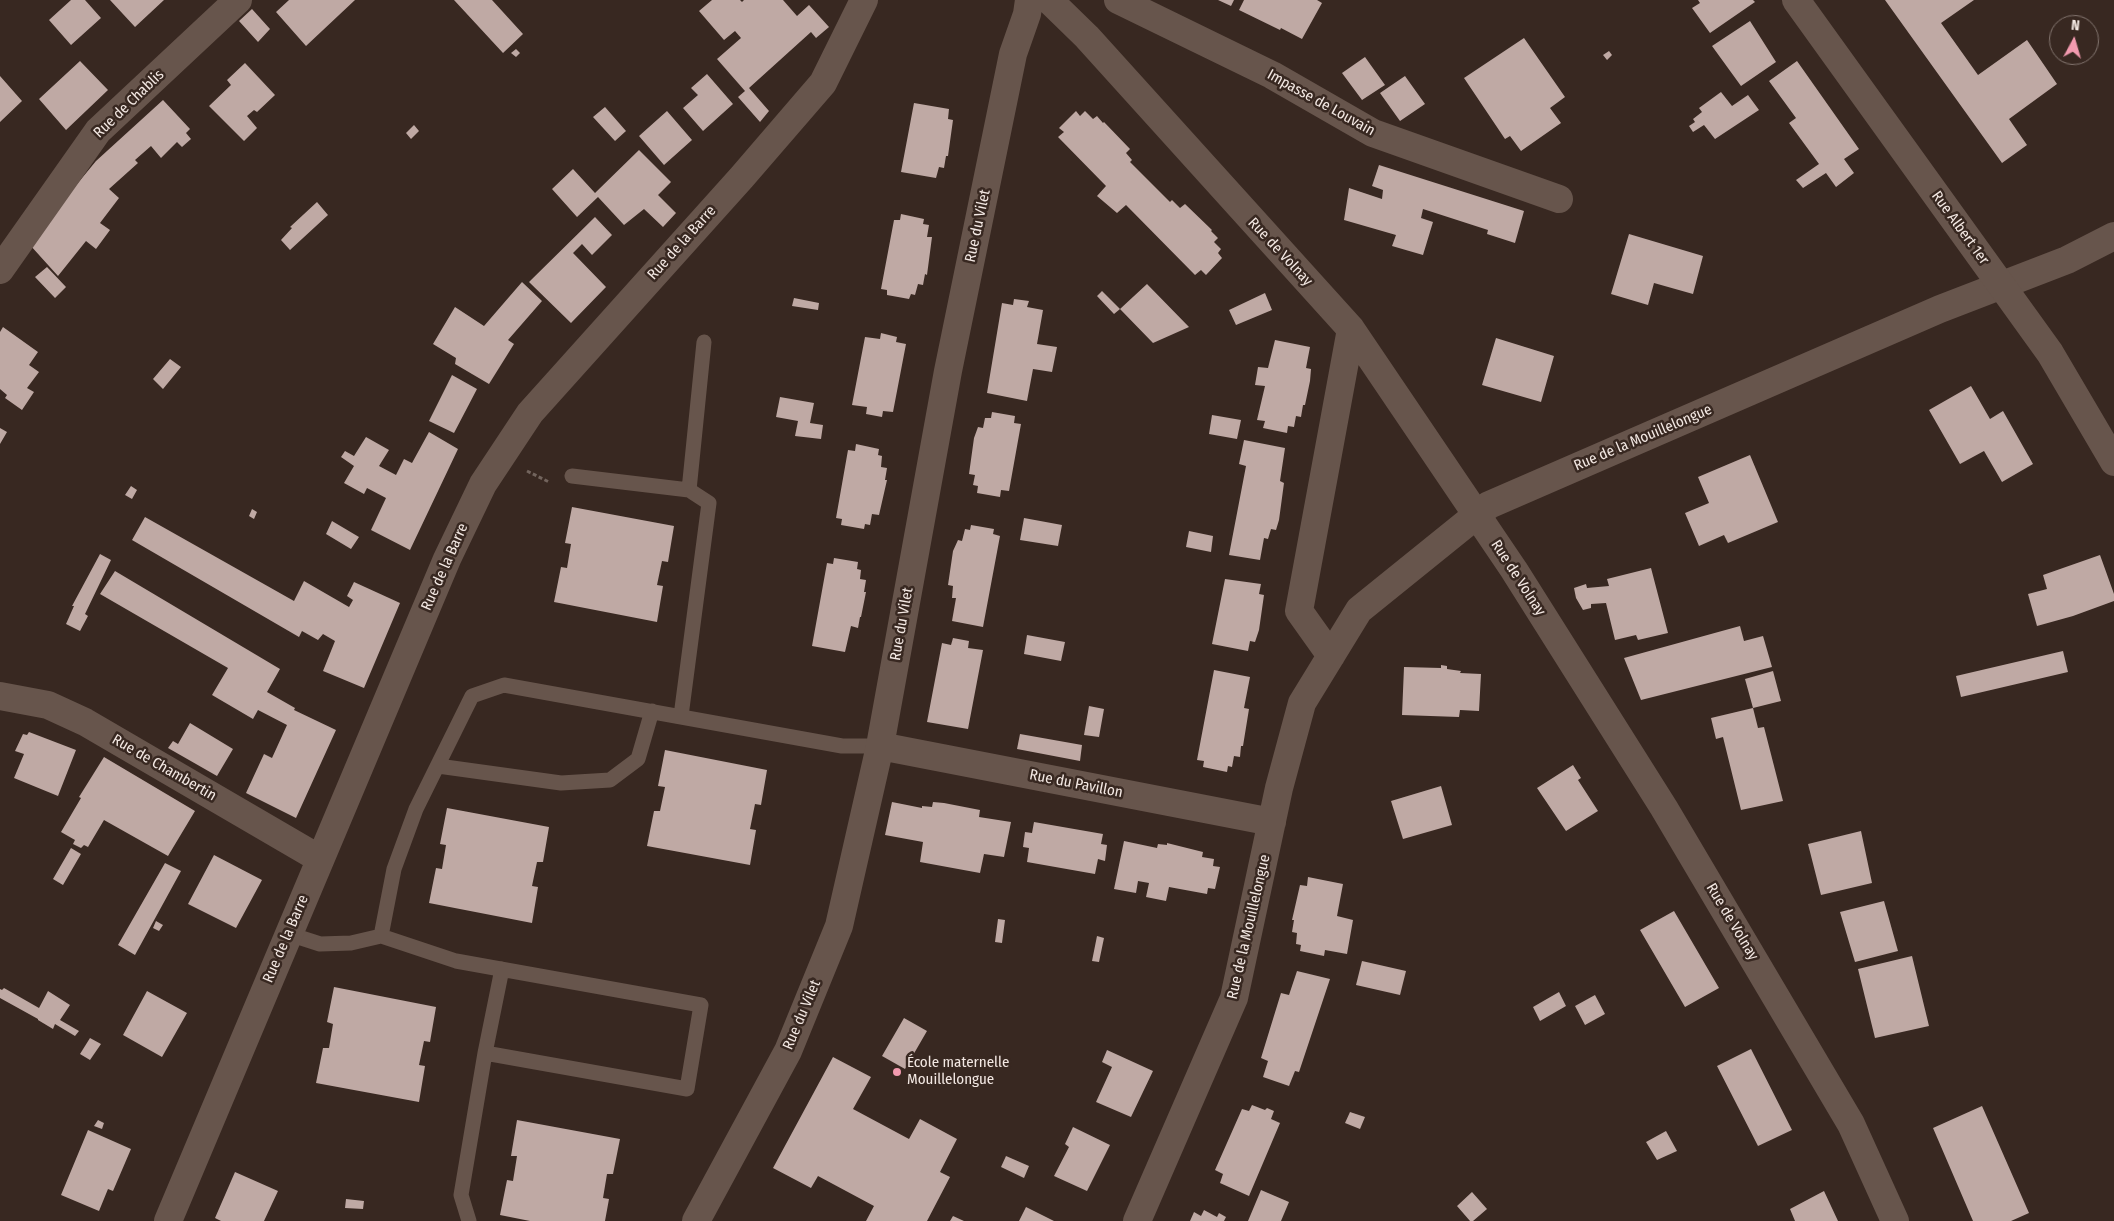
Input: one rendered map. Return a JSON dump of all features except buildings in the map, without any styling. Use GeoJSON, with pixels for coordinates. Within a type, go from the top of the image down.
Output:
{"type":"FeatureCollection","features":[{"type":"Feature","properties":{"kind":"street","name":"Rue de Chablis"},"geometry":{"type":"LineString","coordinates":[[0,270],[98,131],[238,0]]}},
{"type":"Feature","properties":{"kind":"street","name":"Rue de la Barre"},"geometry":{"type":"LineString","coordinates":[[168,1221],[447,559],[483,484],[530,413],[824,83],[864,0]]}},
{"type":"Feature","properties":{"kind":"street","name":"Rue du Vilet"},"geometry":{"type":"LineString","coordinates":[[696,1221],[788,1051],[839,926],[880,746],[948,371],[1013,54],[1027,14],[1029,0]]}},
{"type":"Feature","properties":{"kind":"street","name":"Rue de Volnay"},"geometry":{"type":"LineString","coordinates":[[1050,0],[1087,37],[1352,329],[1519,578],[1675,825],[1851,1124],[1896,1221]]}},
{"type":"Feature","properties":{"kind":"street","name":"Impasse de Louvain"},"geometry":{"type":"LineString","coordinates":[[1118,0],[1272,75],[1373,133],[1559,199]]}},
{"type":"Feature","properties":{"kind":"street","name":"Rue Albert 1er"},"geometry":{"type":"LineString","coordinates":[[1796,0],[2050,353],[2114,462]]}},
{"type":"Feature","properties":{"kind":"street","name":"Rue de la Mouillelongue"},"geometry":{"type":"LineString","coordinates":[[1137,1221],[1234,998],[1279,788],[1302,703],[1359,610],[1475,514],[1489,505],[1931,312],[2067,260],[2114,236]]}},
{"type":"Feature","properties":{"kind":"street"},"geometry":{"type":"LineString","coordinates":[[1331,656],[1299,610],[1352,329]]}},
{"type":"Feature","properties":{"kind":"street","name":"Rue de Chambertin"},"geometry":{"type":"LineString","coordinates":[[0,696],[48,705],[85,722],[320,859]]}},
{"type":"Feature","properties":{"kind":"street","name":"Rue du Pavillon"},"geometry":{"type":"LineString","coordinates":[[880,746],[1272,822]]}},
{"type":"Feature","properties":{"kind":"lane"},"geometry":{"type":"LineString","coordinates":[[688,490],[704,342]]}},
{"type":"Feature","properties":{"kind":"lane"},"geometry":{"type":"LineString","coordinates":[[572,476],[688,490],[709,503],[681,716]]}},
{"type":"Feature","properties":{"kind":"lane"},"geometry":{"type":"LineString","coordinates":[[381,936],[394,869],[416,810],[472,696],[504,685],[842,746],[880,746]]}},
{"type":"Feature","properties":{"kind":"lane"},"geometry":{"type":"LineString","coordinates":[[438,766],[561,783],[610,780],[638,759],[652,711]]}},
{"type":"Feature","properties":{"kind":"lane"},"geometry":{"type":"LineString","coordinates":[[289,934],[320,944],[351,942],[381,936],[456,961],[701,1005],[687,1089],[485,1053]]}},
{"type":"Feature","properties":{"kind":"lane"},"geometry":{"type":"LineString","coordinates":[[469,1221],[462,1195],[485,1053],[502,969]]}},
{"type":"Feature","properties":{"kind":"path"},"geometry":{"type":"LineString","coordinates":[[500,458],[557,486],[572,476]]}},
{"type":"Feature","properties":{"kind":"place","name":"École maternelle Mouillelongue"},"geometry":{"type":"Point","coordinates":[897,1072]}}]}
